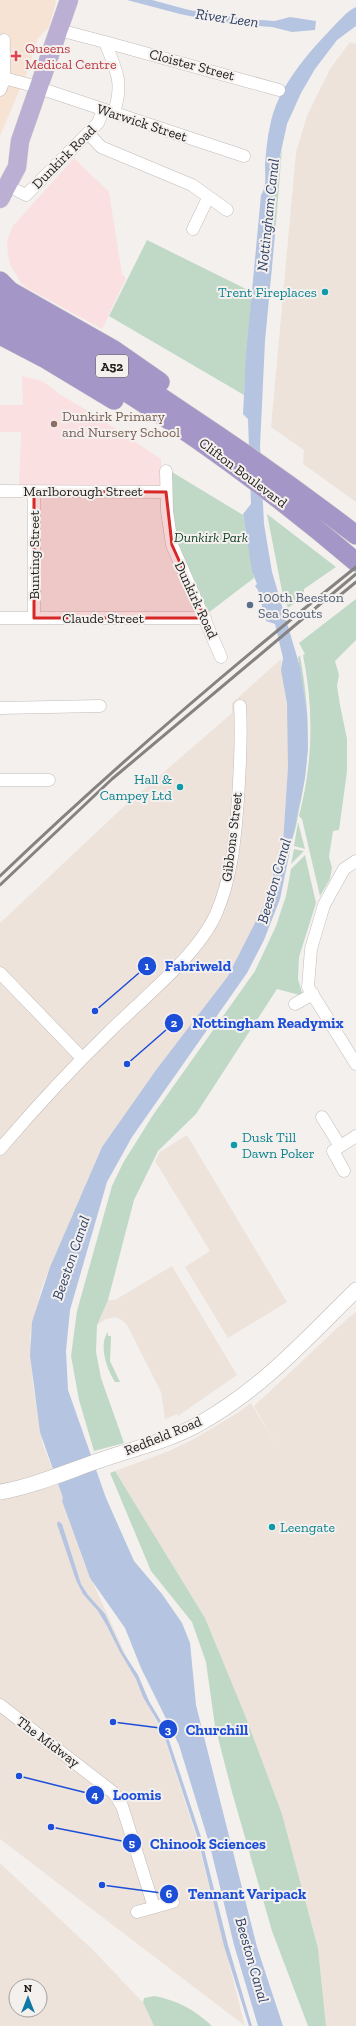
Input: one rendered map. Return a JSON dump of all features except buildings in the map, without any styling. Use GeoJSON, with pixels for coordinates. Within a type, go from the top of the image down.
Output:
{"type":"FeatureCollection","features":[{"type":"Feature","properties":{"kind":"highway"},"geometry":{"type":"LineString","coordinates":[[0,280],[10,291],[114,350],[179,394],[242,451]]}},
{"type":"Feature","properties":{"kind":"highway","name":"Clifton Boulevard"},"geometry":{"type":"LineString","coordinates":[[0,303],[37,330],[174,422],[238,469],[356,562]]}},
{"type":"Feature","properties":{"kind":"highway","name":"Clifton Boulevard"},"geometry":{"type":"LineString","coordinates":[[0,319],[37,330],[136,380],[242,451],[356,535]]}},
{"type":"Feature","properties":{"kind":"highway"},"geometry":{"type":"LineString","coordinates":[[0,335],[46,359],[176,436],[238,469]]}},
{"type":"Feature","properties":{"kind":"main road"},"geometry":{"type":"LineString","coordinates":[[0,172],[20,141],[40,88],[69,0]]}},
{"type":"Feature","properties":{"kind":"main road"},"geometry":{"type":"LineString","coordinates":[[0,200],[17,167],[20,141]]}},
{"type":"Feature","properties":{"kind":"street"},"geometry":{"type":"LineString","coordinates":[[59,30],[105,42]]}},
{"type":"Feature","properties":{"kind":"street"},"geometry":{"type":"LineString","coordinates":[[0,90],[4,78],[4,40]]}},
{"type":"Feature","properties":{"kind":"street","name":"Cloister Street"},"geometry":{"type":"LineString","coordinates":[[105,42],[279,90]]}},
{"type":"Feature","properties":{"kind":"street","name":"Dunkirk Road"},"geometry":{"type":"LineString","coordinates":[[18,191],[26,195],[108,111],[120,89],[116,70],[105,42]]}},
{"type":"Feature","properties":{"kind":"street","name":"Warwick Street"},"geometry":{"type":"LineString","coordinates":[[4,78],[40,88],[244,156]]}},
{"type":"Feature","properties":{"kind":"street"},"geometry":{"type":"LineString","coordinates":[[88,133],[101,147],[192,186],[227,210]]}},
{"type":"Feature","properties":{"kind":"street"},"geometry":{"type":"LineString","coordinates":[[193,229],[208,198]]}},
{"type":"Feature","properties":{"kind":"street","name":"Dunkirk Road"},"geometry":{"type":"LineString","coordinates":[[166,471],[166,492],[172,545],[181,568],[206,618],[221,657]]}},
{"type":"Feature","properties":{"kind":"street","name":"Marlborough Street"},"geometry":{"type":"LineString","coordinates":[[0,491],[166,492]]}},
{"type":"Feature","properties":{"kind":"street","name":"Bunting Street"},"geometry":{"type":"LineString","coordinates":[[34,491],[34,618]]}},
{"type":"Feature","properties":{"kind":"street","name":"Claude Street"},"geometry":{"type":"LineString","coordinates":[[0,618],[206,618]]}},
{"type":"Feature","properties":{"kind":"street"},"geometry":{"type":"LineString","coordinates":[[0,708],[100,706]]}},
{"type":"Feature","properties":{"kind":"street","name":"Gibbons Street"},"geometry":{"type":"LineString","coordinates":[[0,1149],[82,1058],[186,956],[203,935],[215,915],[228,879],[235,838],[240,771],[240,706]]}},
{"type":"Feature","properties":{"kind":"street"},"geometry":{"type":"LineString","coordinates":[[0,780],[49,780]]}},
{"type":"Feature","properties":{"kind":"street"},"geometry":{"type":"LineString","coordinates":[[356,861],[344,869],[324,905],[311,949],[308,987],[356,1064]]}},
{"type":"Feature","properties":{"kind":"street"},"geometry":{"type":"LineString","coordinates":[[0,973],[82,1058]]}},
{"type":"Feature","properties":{"kind":"street"},"geometry":{"type":"LineString","coordinates":[[295,1004],[313,994]]}},
{"type":"Feature","properties":{"kind":"street"},"geometry":{"type":"LineString","coordinates":[[322,1117],[340,1146]]}},
{"type":"Feature","properties":{"kind":"street"},"geometry":{"type":"LineString","coordinates":[[344,1171],[333,1151],[356,1136]]}},
{"type":"Feature","properties":{"kind":"street","name":"Redfield Road"},"geometry":{"type":"LineString","coordinates":[[0,1492],[30,1484],[140,1448],[196,1425],[227,1407],[279,1367],[356,1290]]}},
{"type":"Feature","properties":{"kind":"street","name":"The Midway"},"geometry":{"type":"LineString","coordinates":[[0,1706],[114,1793],[122,1806],[154,1907]]}},
{"type":"Feature","properties":{"kind":"street"},"geometry":{"type":"LineString","coordinates":[[138,1912],[173,1902]]}},
{"type":"Feature","properties":{"kind":"highlighted area"},"geometry":{"type":"Polygon","coordinates":[[[34,491],[166,492],[172,545],[205,618],[34,618],[34,491]]]}},
{"type":"Feature","properties":{"kind":"shaded area","name":"Queens Medical Centre"},"geometry":{"type":"Polygon","coordinates":[[[0,0],[55,0],[56,2],[49,27],[38,38],[27,72],[0,136],[0,0]]]}},
{"type":"Feature","properties":{"kind":"shaded area"},"geometry":{"type":"Polygon","coordinates":[[[350,42],[356,44],[356,502],[303,464],[304,450],[271,427],[296,152],[307,116],[319,91],[330,69],[350,42]]]}},
{"type":"Feature","properties":{"kind":"shaded area"},"geometry":{"type":"Polygon","coordinates":[[[74,158],[109,192],[122,274],[126,278],[102,329],[27,288],[21,283],[10,264],[8,255],[7,241],[13,226],[74,158]]]}},
{"type":"Feature","properties":{"kind":"shaded area","name":"Dunkirk Primary and Nursery School"},"geometry":{"type":"Polygon","coordinates":[[[22,376],[42,381],[56,392],[95,415],[161,459],[161,488],[19,485],[21,432],[0,432],[0,405],[23,405],[22,376]]]}},
{"type":"Feature","properties":{"kind":"shaded area"},"geometry":{"type":"Polygon","coordinates":[[[281,659],[288,719],[288,767],[283,843],[264,905],[228,976],[156,1070],[102,1147],[41,1290],[30,1336],[33,1385],[43,1445],[60,1489],[63,1498],[62,1501],[84,1563],[153,1715],[162,1730],[197,1839],[245,2026],[0,1839],[0,923],[120,810],[232,713],[232,703],[281,659]]]}},
{"type":"Feature","properties":{"kind":"shaded area"},"geometry":{"type":"Polygon","coordinates":[[[187,1135],[287,1302],[228,1338],[185,1267],[210,1251],[155,1161],[160,1152],[187,1135]]]}},
{"type":"Feature","properties":{"kind":"shaded area"},"geometry":{"type":"Polygon","coordinates":[[[172,1266],[237,1375],[178,1416],[177,1414],[165,1419],[161,1392],[127,1325],[116,1317],[106,1319],[97,1325],[108,1300],[115,1300],[172,1266]]]}},
{"type":"Feature","properties":{"kind":"shaded area"},"geometry":{"type":"Polygon","coordinates":[[[356,1312],[356,2026],[326,2026],[318,1948],[282,1814],[245,1715],[205,1618],[115,1471],[169,1451],[194,1439],[239,1412],[251,1403],[279,1450],[254,1406],[356,1312]]]}},
{"type":"Feature","properties":{"kind":"shaded area"},"geometry":{"type":"Polygon","coordinates":[[[0,1863],[95,1952],[165,2026],[0,2026],[0,1863]]]}},
{"type":"Feature","properties":{"kind":"green space"},"geometry":{"type":"Polygon","coordinates":[[[282,149],[275,235],[273,188],[282,149]]]}},
{"type":"Feature","properties":{"kind":"green space"},"geometry":{"type":"Polygon","coordinates":[[[147,240],[252,292],[244,395],[109,316],[147,240]]]}},
{"type":"Feature","properties":{"kind":"green space","name":"Dunkirk Park"},"geometry":{"type":"Polygon","coordinates":[[[172,472],[243,515],[254,578],[208,613],[176,540],[173,514],[172,472]]]}},
{"type":"Feature","properties":{"kind":"green space"},"geometry":{"type":"Polygon","coordinates":[[[267,514],[336,567],[304,589],[304,596],[288,608],[282,591],[267,514]]]}},
{"type":"Feature","properties":{"kind":"green space"},"geometry":{"type":"Polygon","coordinates":[[[356,599],[356,640],[335,661],[339,675],[337,686],[347,739],[347,771],[339,830],[333,831],[329,857],[332,868],[330,879],[320,896],[302,819],[299,816],[307,776],[310,716],[307,675],[303,655],[305,654],[299,643],[356,599]]]}},
{"type":"Feature","properties":{"kind":"green space"},"geometry":{"type":"Polygon","coordinates":[[[300,656],[306,696],[307,711],[298,657],[300,656]]]}},
{"type":"Feature","properties":{"kind":"green space"},"geometry":{"type":"Polygon","coordinates":[[[307,713],[308,733],[306,771],[303,790],[293,837],[291,840],[299,807],[307,713]]]}},
{"type":"Feature","properties":{"kind":"green space"},"geometry":{"type":"Polygon","coordinates":[[[298,822],[305,849],[294,846],[298,822]]]}},
{"type":"Feature","properties":{"kind":"green space"},"geometry":{"type":"Polygon","coordinates":[[[294,849],[304,851],[291,864],[294,849]]]}},
{"type":"Feature","properties":{"kind":"green space"},"geometry":{"type":"Polygon","coordinates":[[[305,855],[316,903],[299,957],[298,979],[303,996],[277,989],[196,1114],[158,1151],[134,1200],[108,1300],[97,1325],[96,1352],[101,1378],[124,1443],[94,1451],[79,1400],[71,1356],[77,1311],[112,1186],[123,1163],[153,1115],[255,971],[276,926],[286,896],[291,869],[305,855]]]}},
{"type":"Feature","properties":{"kind":"green space"},"geometry":{"type":"Polygon","coordinates":[[[108,1332],[108,1336],[111,1336],[110,1361],[120,1382],[115,1382],[109,1371],[105,1357],[104,1344],[105,1337],[108,1332]]]}},
{"type":"Feature","properties":{"kind":"green space"},"geometry":{"type":"Polygon","coordinates":[[[115,1471],[205,1618],[245,1715],[282,1814],[318,1948],[326,2026],[308,2026],[272,1931],[232,1792],[215,1726],[206,1662],[192,1622],[151,1571],[110,1473],[115,1471]]]}},
{"type":"Feature","properties":{"kind":"green space"},"geometry":{"type":"Polygon","coordinates":[[[154,1996],[185,2006],[212,2026],[154,2026],[143,2002],[144,1998],[154,1996]]]}},
{"type":"Feature","properties":{"kind":"water","name":"River Leen"},"geometry":{"type":"Polygon","coordinates":[[[127,0],[152,0],[189,10],[246,19],[275,21],[290,17],[316,21],[315,30],[292,32],[272,27],[242,25],[210,20],[127,0]]]}},
{"type":"Feature","properties":{"kind":"water"},"geometry":{"type":"Polygon","coordinates":[[[356,7],[356,26],[337,40],[315,69],[301,93],[287,124],[273,188],[275,235],[265,341],[260,446],[264,524],[272,572],[300,667],[307,712],[308,749],[305,778],[280,899],[264,940],[247,973],[132,1137],[107,1182],[70,1310],[66,1351],[68,1390],[106,1498],[134,1561],[162,1594],[182,1623],[190,1643],[196,1705],[257,1947],[283,2026],[258,2026],[234,1945],[210,1846],[179,1745],[141,1668],[125,1628],[90,1578],[62,1501],[63,1498],[40,1432],[30,1355],[32,1322],[50,1267],[102,1147],[156,1070],[228,976],[264,905],[283,843],[288,767],[287,704],[281,670],[283,658],[275,624],[266,621],[258,590],[255,586],[257,584],[252,571],[243,514],[251,504],[248,419],[243,414],[246,355],[261,195],[265,184],[267,146],[274,112],[286,85],[303,60],[341,19],[356,7]]]}},
{"type":"Feature","properties":{"kind":"water"},"geometry":{"type":"Polygon","coordinates":[[[58,1521],[62,1524],[81,1584],[88,1595],[105,1614],[123,1652],[138,1675],[149,1701],[165,1728],[201,1837],[228,1945],[252,2026],[249,2026],[224,1946],[198,1839],[162,1729],[143,1697],[136,1679],[107,1626],[98,1611],[83,1594],[76,1580],[57,1524],[58,1521]]]}},
{"type":"Feature","properties":{"kind":"railway"},"geometry":{"type":"LineString","coordinates":[[0,876],[130,756],[219,679],[356,567]]}},
{"type":"Feature","properties":{"kind":"railway"},"geometry":{"type":"LineString","coordinates":[[0,885],[112,779],[356,574]]}},
{"type":"Feature","properties":{"kind":"railway"},"geometry":{"type":"LineString","coordinates":[[333,601],[356,582]]}},
{"type":"Feature","properties":{"kind":"place","name":"Queens Medical Centre"},"geometry":{"type":"Point","coordinates":[16,56]}},
{"type":"Feature","properties":{"kind":"place","name":"Trent Fireplaces"},"geometry":{"type":"Point","coordinates":[325,292]}},
{"type":"Feature","properties":{"kind":"place","name":"Dunkirk Primary and Nursery School"},"geometry":{"type":"Point","coordinates":[54,424]}},
{"type":"Feature","properties":{"kind":"place","name":"100th Beeston Sea Scouts"},"geometry":{"type":"Point","coordinates":[250,605]}},
{"type":"Feature","properties":{"kind":"place","name":"Hall & Campey Ltd"},"geometry":{"type":"Point","coordinates":[180,787]}},
{"type":"Feature","properties":{"kind":"place","name":"Fabriweld"},"geometry":{"type":"Point","coordinates":[95,1011]}},
{"type":"Feature","properties":{"kind":"place","name":"Nottingham Readymix"},"geometry":{"type":"Point","coordinates":[127,1064]}},
{"type":"Feature","properties":{"kind":"place","name":"Dusk Till Dawn Poker"},"geometry":{"type":"Point","coordinates":[234,1145]}},
{"type":"Feature","properties":{"kind":"place","name":"Leengate"},"geometry":{"type":"Point","coordinates":[272,1527]}},
{"type":"Feature","properties":{"kind":"place","name":"Churchill"},"geometry":{"type":"Point","coordinates":[113,1722]}},
{"type":"Feature","properties":{"kind":"place","name":"Loomis"},"geometry":{"type":"Point","coordinates":[19,1776]}},
{"type":"Feature","properties":{"kind":"place","name":"Chinook Sciences"},"geometry":{"type":"Point","coordinates":[51,1827]}},
{"type":"Feature","properties":{"kind":"place","name":"Tennant Varipack"},"geometry":{"type":"Point","coordinates":[102,1885]}},
{"type":"Feature","properties":{"kind":"water label","name":"Nottingham Canal"},"geometry":{"type":"Point","coordinates":[268,215]}},
{"type":"Feature","properties":{"kind":"water label","name":"Beeston Canal"},"geometry":{"type":"Point","coordinates":[274,881]}},
{"type":"Feature","properties":{"kind":"water label","name":"Beeston Canal"},"geometry":{"type":"Point","coordinates":[71,1258]}},
{"type":"Feature","properties":{"kind":"water label","name":"Beeston Canal"},"geometry":{"type":"Point","coordinates":[252,1960]}}]}
